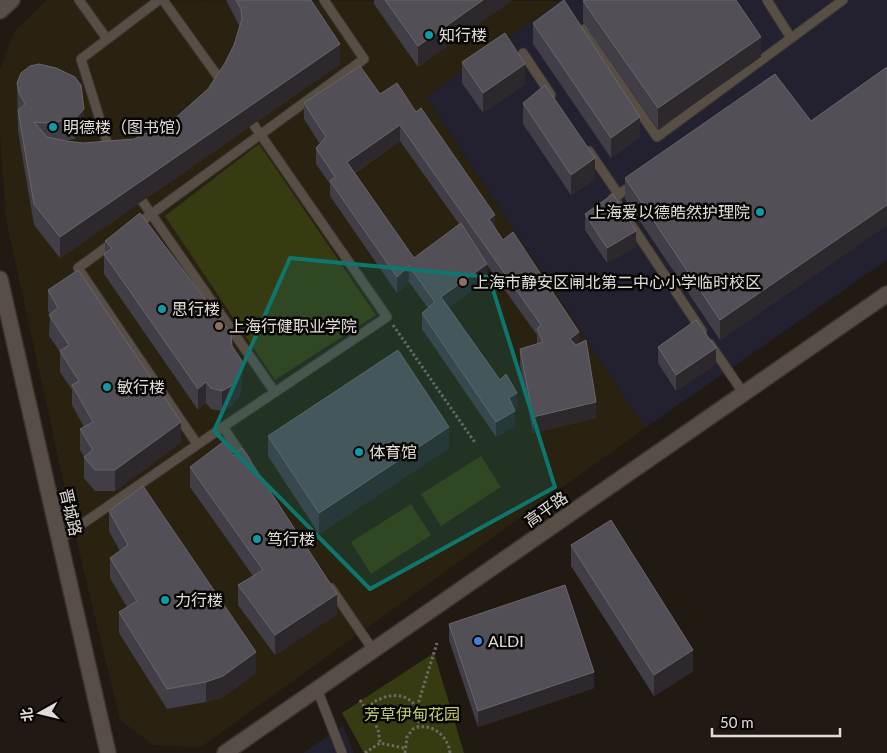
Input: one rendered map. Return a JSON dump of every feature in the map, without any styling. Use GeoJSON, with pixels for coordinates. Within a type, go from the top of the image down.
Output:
{"type":"FeatureCollection","features":[{"type":"Feature","properties":{"kind":"street"},"geometry":{"type":"LineString","coordinates":[[0,11],[12,0]]}},
{"type":"Feature","properties":{"kind":"street","name":"晋城路"},"geometry":{"type":"LineString","coordinates":[[0,280],[108,753]]}},
{"type":"Feature","properties":{"kind":"street","name":"高平路"},"geometry":{"type":"LineString","coordinates":[[225,753],[887,294]]}},
{"type":"Feature","properties":{"kind":"lane"},"geometry":{"type":"LineString","coordinates":[[79,0],[106,39]]}},
{"type":"Feature","properties":{"kind":"lane"},"geometry":{"type":"LineString","coordinates":[[116,162],[111,154],[81,59],[161,0],[232,95]]}},
{"type":"Feature","properties":{"kind":"lane"},"geometry":{"type":"LineString","coordinates":[[197,444],[78,268],[364,59],[324,0]]}},
{"type":"Feature","properties":{"kind":"lane"},"geometry":{"type":"LineString","coordinates":[[768,0],[791,38]]}},
{"type":"Feature","properties":{"kind":"lane"},"geometry":{"type":"LineString","coordinates":[[605,15],[583,30],[658,137],[843,0]]}},
{"type":"Feature","properties":{"kind":"lane"},"geometry":{"type":"LineString","coordinates":[[523,53],[555,100]]}},
{"type":"Feature","properties":{"kind":"lane"},"geometry":{"type":"LineString","coordinates":[[59,540],[143,488],[197,444],[387,317],[243,111]]}},
{"type":"Feature","properties":{"kind":"lane"},"geometry":{"type":"LineString","coordinates":[[582,140],[619,195]]}},
{"type":"Feature","properties":{"kind":"lane"},"geometry":{"type":"LineString","coordinates":[[642,178],[613,198],[744,394]]}},
{"type":"Feature","properties":{"kind":"lane"},"geometry":{"type":"LineString","coordinates":[[131,184],[274,391]]}},
{"type":"Feature","properties":{"kind":"lane"},"geometry":{"type":"LineString","coordinates":[[223,427],[250,468]]}},
{"type":"Feature","properties":{"kind":"lane"},"geometry":{"type":"LineString","coordinates":[[328,583],[373,650]]}},
{"type":"Feature","properties":{"kind":"lane"},"geometry":{"type":"LineString","coordinates":[[317,689],[342,753]]}},
{"type":"Feature","properties":{"kind":"path"},"geometry":{"type":"LineString","coordinates":[[387,317],[476,444]]}},
{"type":"Feature","properties":{"kind":"path"},"geometry":{"type":"LineString","coordinates":[[416,707],[437,644]]}},
{"type":"Feature","properties":{"kind":"path"},"geometry":{"type":"LineString","coordinates":[[371,720],[372,705],[375,701],[393,695],[412,700],[419,719],[418,726]]}},
{"type":"Feature","properties":{"kind":"path"},"geometry":{"type":"LineString","coordinates":[[360,700],[378,729],[380,743]]}},
{"type":"Feature","properties":{"kind":"path"},"geometry":{"type":"LineString","coordinates":[[405,753],[404,748],[407,737],[418,726],[433,728],[444,739],[450,753]]}},
{"type":"Feature","properties":{"kind":"path"},"geometry":{"type":"LineString","coordinates":[[365,753],[380,743],[404,748]]}},
{"type":"Feature","properties":{"kind":"highlighted area"},"geometry":{"type":"Polygon","coordinates":[[[290,258],[489,277],[555,487],[370,589],[214,431],[290,258]]]}},
{"type":"Feature","properties":{"kind":"shaded area","name":"上海行健职业学院"},"geometry":{"type":"Polygon","coordinates":[[[47,0],[560,1],[426,97],[645,428],[201,747],[153,745],[120,720],[74,530],[6,219],[0,135],[0,70],[14,32],[47,0]]]}},
{"type":"Feature","properties":{"kind":"shaded area"},"geometry":{"type":"Polygon","coordinates":[[[560,0],[887,0],[887,260],[645,428],[426,97],[560,0]]]}},
{"type":"Feature","properties":{"kind":"shaded area"},"geometry":{"type":"Polygon","coordinates":[[[343,726],[354,753],[303,753],[343,726]]]}},
{"type":"Feature","properties":{"kind":"green space"},"geometry":{"type":"Polygon","coordinates":[[[259,144],[376,315],[275,380],[165,216],[259,144]]]}},
{"type":"Feature","properties":{"kind":"green space"},"geometry":{"type":"Polygon","coordinates":[[[481,456],[501,487],[441,526],[421,494],[481,456]]]}},
{"type":"Feature","properties":{"kind":"green space"},"geometry":{"type":"Polygon","coordinates":[[[411,504],[431,535],[371,574],[351,542],[411,504]]]}},
{"type":"Feature","properties":{"kind":"green space","name":"芳草伊甸花园"},"geometry":{"type":"Polygon","coordinates":[[[434,653],[464,753],[364,753],[342,713],[434,653]]]}},
{"type":"Feature","properties":{"kind":"building","name":"明德楼（图书馆）"},"geometry":{"type":"Polygon","coordinates":[[[236,0],[311,0],[340,44],[60,237],[34,204],[18,110],[25,104],[19,93],[17,83],[21,73],[30,66],[39,64],[56,68],[75,77],[81,85],[84,109],[75,119],[45,123],[34,122],[47,137],[83,143],[134,139],[172,121],[208,89],[234,45],[242,19],[241,9],[236,0]]]}},
{"type":"Feature","properties":{"kind":"building"},"geometry":{"type":"Polygon","coordinates":[[[385,0],[483,0],[418,46],[385,0]]]}},
{"type":"Feature","properties":{"kind":"building"},"geometry":{"type":"Polygon","coordinates":[[[564,0],[640,117],[611,138],[533,23],[564,0]]]}},
{"type":"Feature","properties":{"kind":"building"},"geometry":{"type":"Polygon","coordinates":[[[736,0],[761,37],[658,108],[583,1],[736,0]]]}},
{"type":"Feature","properties":{"kind":"building"},"geometry":{"type":"Polygon","coordinates":[[[505,33],[525,64],[483,93],[462,62],[505,33]]]}},
{"type":"Feature","properties":{"kind":"building"},"geometry":{"type":"Polygon","coordinates":[[[360,66],[380,94],[397,83],[416,112],[421,108],[495,215],[489,219],[503,240],[513,232],[579,332],[570,339],[576,345],[586,340],[596,402],[533,417],[520,349],[543,342],[537,329],[541,325],[400,125],[347,162],[414,258],[461,223],[487,264],[441,297],[500,380],[506,374],[517,393],[509,398],[515,411],[496,422],[422,313],[435,302],[409,266],[397,277],[330,181],[335,177],[316,148],[326,137],[304,103],[360,66]]]}},
{"type":"Feature","properties":{"kind":"building","name":"上海爱以德皓然护理院"},"geometry":{"type":"Polygon","coordinates":[[[887,67],[887,205],[720,320],[625,178],[775,74],[811,121],[887,67]]]}},
{"type":"Feature","properties":{"kind":"building"},"geometry":{"type":"Polygon","coordinates":[[[545,85],[595,158],[571,175],[523,103],[545,85]]]}},
{"type":"Feature","properties":{"kind":"building"},"geometry":{"type":"Polygon","coordinates":[[[613,194],[636,231],[607,248],[585,214],[613,194]]]}},
{"type":"Feature","properties":{"kind":"building","name":"思行楼"},"geometry":{"type":"Polygon","coordinates":[[[140,213],[231,333],[232,346],[242,361],[240,374],[233,385],[222,391],[211,388],[206,382],[198,389],[104,254],[112,248],[105,241],[140,213]]]}},
{"type":"Feature","properties":{"kind":"building","name":"敏行楼"},"geometry":{"type":"Polygon","coordinates":[[[78,270],[181,422],[115,470],[95,470],[84,457],[93,450],[80,429],[93,422],[72,385],[79,381],[60,351],[69,345],[49,315],[58,308],[48,290],[78,270]]]}},
{"type":"Feature","properties":{"kind":"building"},"geometry":{"type":"Polygon","coordinates":[[[696,320],[716,348],[676,375],[658,347],[696,320]]]}},
{"type":"Feature","properties":{"kind":"building","name":"体育馆"},"geometry":{"type":"Polygon","coordinates":[[[398,350],[449,427],[319,513],[268,436],[398,350]]]}},
{"type":"Feature","properties":{"kind":"building","name":"笃行楼"},"geometry":{"type":"Polygon","coordinates":[[[223,442],[234,456],[242,448],[337,594],[275,635],[238,585],[263,570],[190,467],[223,442]]]}},
{"type":"Feature","properties":{"kind":"building","name":"力行楼"},"geometry":{"type":"Polygon","coordinates":[[[143,486],[256,652],[223,676],[206,682],[167,689],[119,612],[137,601],[110,558],[128,545],[109,511],[143,486]]]}},
{"type":"Feature","properties":{"kind":"building"},"geometry":{"type":"Polygon","coordinates":[[[611,520],[693,650],[654,675],[571,545],[611,520]]]}},
{"type":"Feature","properties":{"kind":"building"},"geometry":{"type":"Polygon","coordinates":[[[565,585],[594,672],[478,711],[449,624],[565,585]]]}},
{"type":"Feature","properties":{"kind":"place","name":"知行楼"},"geometry":{"type":"Point","coordinates":[429,35]}},
{"type":"Feature","properties":{"kind":"place","name":"明德楼（图书馆）"},"geometry":{"type":"Point","coordinates":[53,127]}},
{"type":"Feature","properties":{"kind":"place","name":"上海爱以德皓然护理院"},"geometry":{"type":"Point","coordinates":[760,212]}},
{"type":"Feature","properties":{"kind":"place","name":"上海市静安区闸北第二中心小学临时校区"},"geometry":{"type":"Point","coordinates":[463,282]}},
{"type":"Feature","properties":{"kind":"place","name":"思行楼"},"geometry":{"type":"Point","coordinates":[162,309]}},
{"type":"Feature","properties":{"kind":"place","name":"上海行健职业学院"},"geometry":{"type":"Point","coordinates":[219,326]}},
{"type":"Feature","properties":{"kind":"place","name":"敏行楼"},"geometry":{"type":"Point","coordinates":[107,387]}},
{"type":"Feature","properties":{"kind":"place","name":"体育馆"},"geometry":{"type":"Point","coordinates":[359,452]}},
{"type":"Feature","properties":{"kind":"place","name":"笃行楼"},"geometry":{"type":"Point","coordinates":[257,539]}},
{"type":"Feature","properties":{"kind":"place","name":"力行楼"},"geometry":{"type":"Point","coordinates":[165,600]}},
{"type":"Feature","properties":{"kind":"place","name":"ALDI"},"geometry":{"type":"Point","coordinates":[478,641]}}]}
